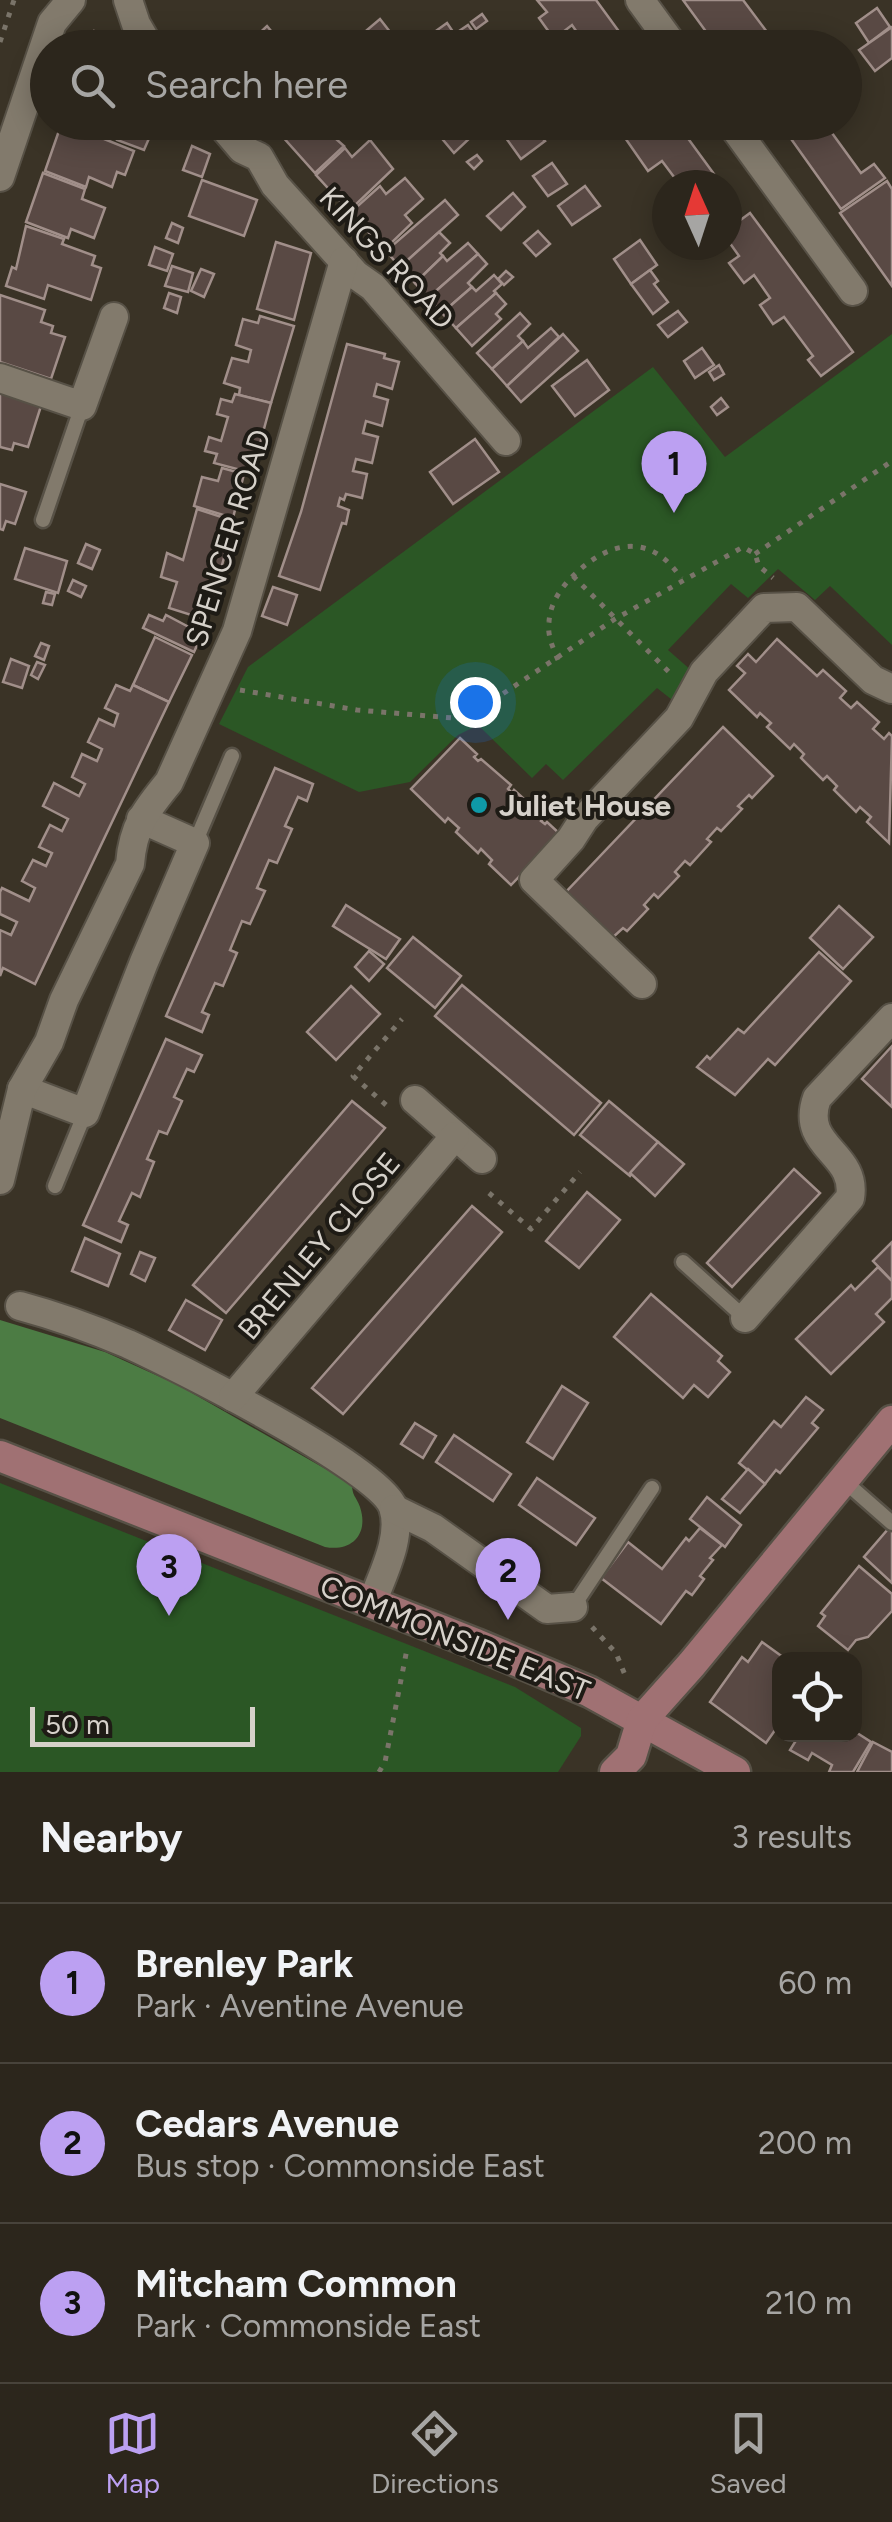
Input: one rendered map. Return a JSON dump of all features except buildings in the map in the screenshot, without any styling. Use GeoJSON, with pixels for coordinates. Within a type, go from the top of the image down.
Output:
{"type":"FeatureCollection","features":[{"type":"Feature","properties":{"kind":"street"},"geometry":{"type":"LineString","coordinates":[[50,30],[71,0]]}},
{"type":"Feature","properties":{"kind":"street"},"geometry":{"type":"LineString","coordinates":[[128,0],[140,30]]}},
{"type":"Feature","properties":{"kind":"street"},"geometry":{"type":"LineString","coordinates":[[640,0],[662,30]]}},
{"type":"Feature","properties":{"kind":"street"},"geometry":{"type":"LineString","coordinates":[[0,177],[30,88]]}},
{"type":"Feature","properties":{"kind":"street","name":"KINGS ROAD"},"geometry":{"type":"LineString","coordinates":[[234,140],[242,149],[259,157],[276,185],[344,261],[373,287],[506,442]]}},
{"type":"Feature","properties":{"kind":"street"},"geometry":{"type":"LineString","coordinates":[[743,140],[853,291]]}},
{"type":"Feature","properties":{"kind":"street","name":"SPENCER ROAD"},"geometry":{"type":"LineString","coordinates":[[0,1180],[22,1090],[130,864],[131,842],[156,795],[169,782],[237,631],[344,261]]}},
{"type":"Feature","properties":{"kind":"street"},"geometry":{"type":"LineString","coordinates":[[0,378],[82,406],[114,317]]}},
{"type":"Feature","properties":{"kind":"street"},"geometry":{"type":"LineString","coordinates":[[642,984],[534,880],[584,819],[679,718],[704,672],[764,608],[797,607],[874,680],[892,689]]}},
{"type":"Feature","properties":{"kind":"street"},"geometry":{"type":"LineString","coordinates":[[22,1090],[85,1113],[195,843],[142,819]]}},
{"type":"Feature","properties":{"kind":"street"},"geometry":{"type":"LineString","coordinates":[[745,1318],[850,1198],[848,1170],[817,1136],[814,1107],[892,1018]]}},
{"type":"Feature","properties":{"kind":"street"},"geometry":{"type":"LineString","coordinates":[[404,1105],[482,1159]]}},
{"type":"Feature","properties":{"kind":"street","name":"BRENLEY CLOSE"},"geometry":{"type":"LineString","coordinates":[[233,1398],[454,1136]]}},
{"type":"Feature","properties":{"kind":"street"},"geometry":{"type":"LineString","coordinates":[[20,1306],[127,1344],[233,1398],[368,1478],[380,1488],[394,1510],[433,1528],[547,1608],[573,1607]]}},
{"type":"Feature","properties":{"kind":"street"},"geometry":{"type":"LineString","coordinates":[[614,1772],[631,1756],[642,1720],[892,1421]]}},
{"type":"Feature","properties":{"kind":"street","name":"COMMONSIDE EAST"},"geometry":{"type":"LineString","coordinates":[[0,1456],[590,1692],[735,1772]]}},
{"type":"Feature","properties":{"kind":"street"},"geometry":{"type":"LineString","coordinates":[[372,1603],[392,1545],[394,1510]]}},
{"type":"Feature","properties":{"kind":"lane"},"geometry":{"type":"LineString","coordinates":[[43,520],[82,406]]}},
{"type":"Feature","properties":{"kind":"lane"},"geometry":{"type":"LineString","coordinates":[[195,843],[232,756]]}},
{"type":"Feature","properties":{"kind":"lane"},"geometry":{"type":"LineString","coordinates":[[55,1186],[85,1113]]}},
{"type":"Feature","properties":{"kind":"lane"},"geometry":{"type":"LineString","coordinates":[[682,1262],[745,1318]]}},
{"type":"Feature","properties":{"kind":"lane"},"geometry":{"type":"LineString","coordinates":[[842,1479],[892,1523]]}},
{"type":"Feature","properties":{"kind":"lane"},"geometry":{"type":"LineString","coordinates":[[573,1607],[652,1488]]}},
{"type":"Feature","properties":{"kind":"path"},"geometry":{"type":"LineString","coordinates":[[0,42],[14,0]]}},
{"type":"Feature","properties":{"kind":"path"},"geometry":{"type":"LineString","coordinates":[[755,554],[892,461]]}},
{"type":"Feature","properties":{"kind":"path"},"geometry":{"type":"LineString","coordinates":[[558,660],[548,620],[556,597],[573,576],[604,552],[631,546],[658,555],[672,564],[681,579]]}},
{"type":"Feature","properties":{"kind":"path"},"geometry":{"type":"LineString","coordinates":[[243,691],[357,710],[465,719],[615,619],[743,547],[755,554],[760,566],[774,579],[776,608]]}},
{"type":"Feature","properties":{"kind":"path"},"geometry":{"type":"LineString","coordinates":[[573,576],[691,694]]}},
{"type":"Feature","properties":{"kind":"path"},"geometry":{"type":"LineString","coordinates":[[402,1019],[353,1076],[404,1105]]}},
{"type":"Feature","properties":{"kind":"path"},"geometry":{"type":"LineString","coordinates":[[489,1193],[531,1229],[580,1172]]}},
{"type":"Feature","properties":{"kind":"path"},"geometry":{"type":"LineString","coordinates":[[573,1607],[616,1653],[642,1720]]}},
{"type":"Feature","properties":{"kind":"path"},"geometry":{"type":"LineString","coordinates":[[379,1772],[385,1762],[412,1619]]}},
{"type":"Feature","properties":{"kind":"green space"},"geometry":{"type":"Polygon","coordinates":[[[892,334],[892,645],[830,586],[815,600],[778,569],[748,598],[731,584],[668,650],[692,671],[676,703],[657,688],[563,780],[546,764],[532,778],[478,725],[458,735],[410,782],[359,792],[219,724],[248,667],[653,367],[725,457],[892,334]]]}},
{"type":"Feature","properties":{"kind":"green space"},"geometry":{"type":"Polygon","coordinates":[[[0,1320],[105,1352],[178,1385],[352,1484],[362,1517],[360,1533],[343,1547],[325,1547],[0,1418],[0,1320]]]}},
{"type":"Feature","properties":{"kind":"green space"},"geometry":{"type":"Polygon","coordinates":[[[0,1483],[515,1687],[581,1728],[581,1736],[558,1772],[0,1772],[0,1483]]]}},
{"type":"Feature","properties":{"kind":"place","name":"Brenley Park"},"geometry":{"type":"Point","coordinates":[674,513]}},
{"type":"Feature","properties":{"kind":"place","name":"Juliet House"},"geometry":{"type":"Point","coordinates":[479,805]}},
{"type":"Feature","properties":{"kind":"place","name":"Mitcham Common"},"geometry":{"type":"Point","coordinates":[169,1616]}},
{"type":"Feature","properties":{"kind":"place","name":"Cedars Avenue"},"geometry":{"type":"Point","coordinates":[508,1620]}}]}
